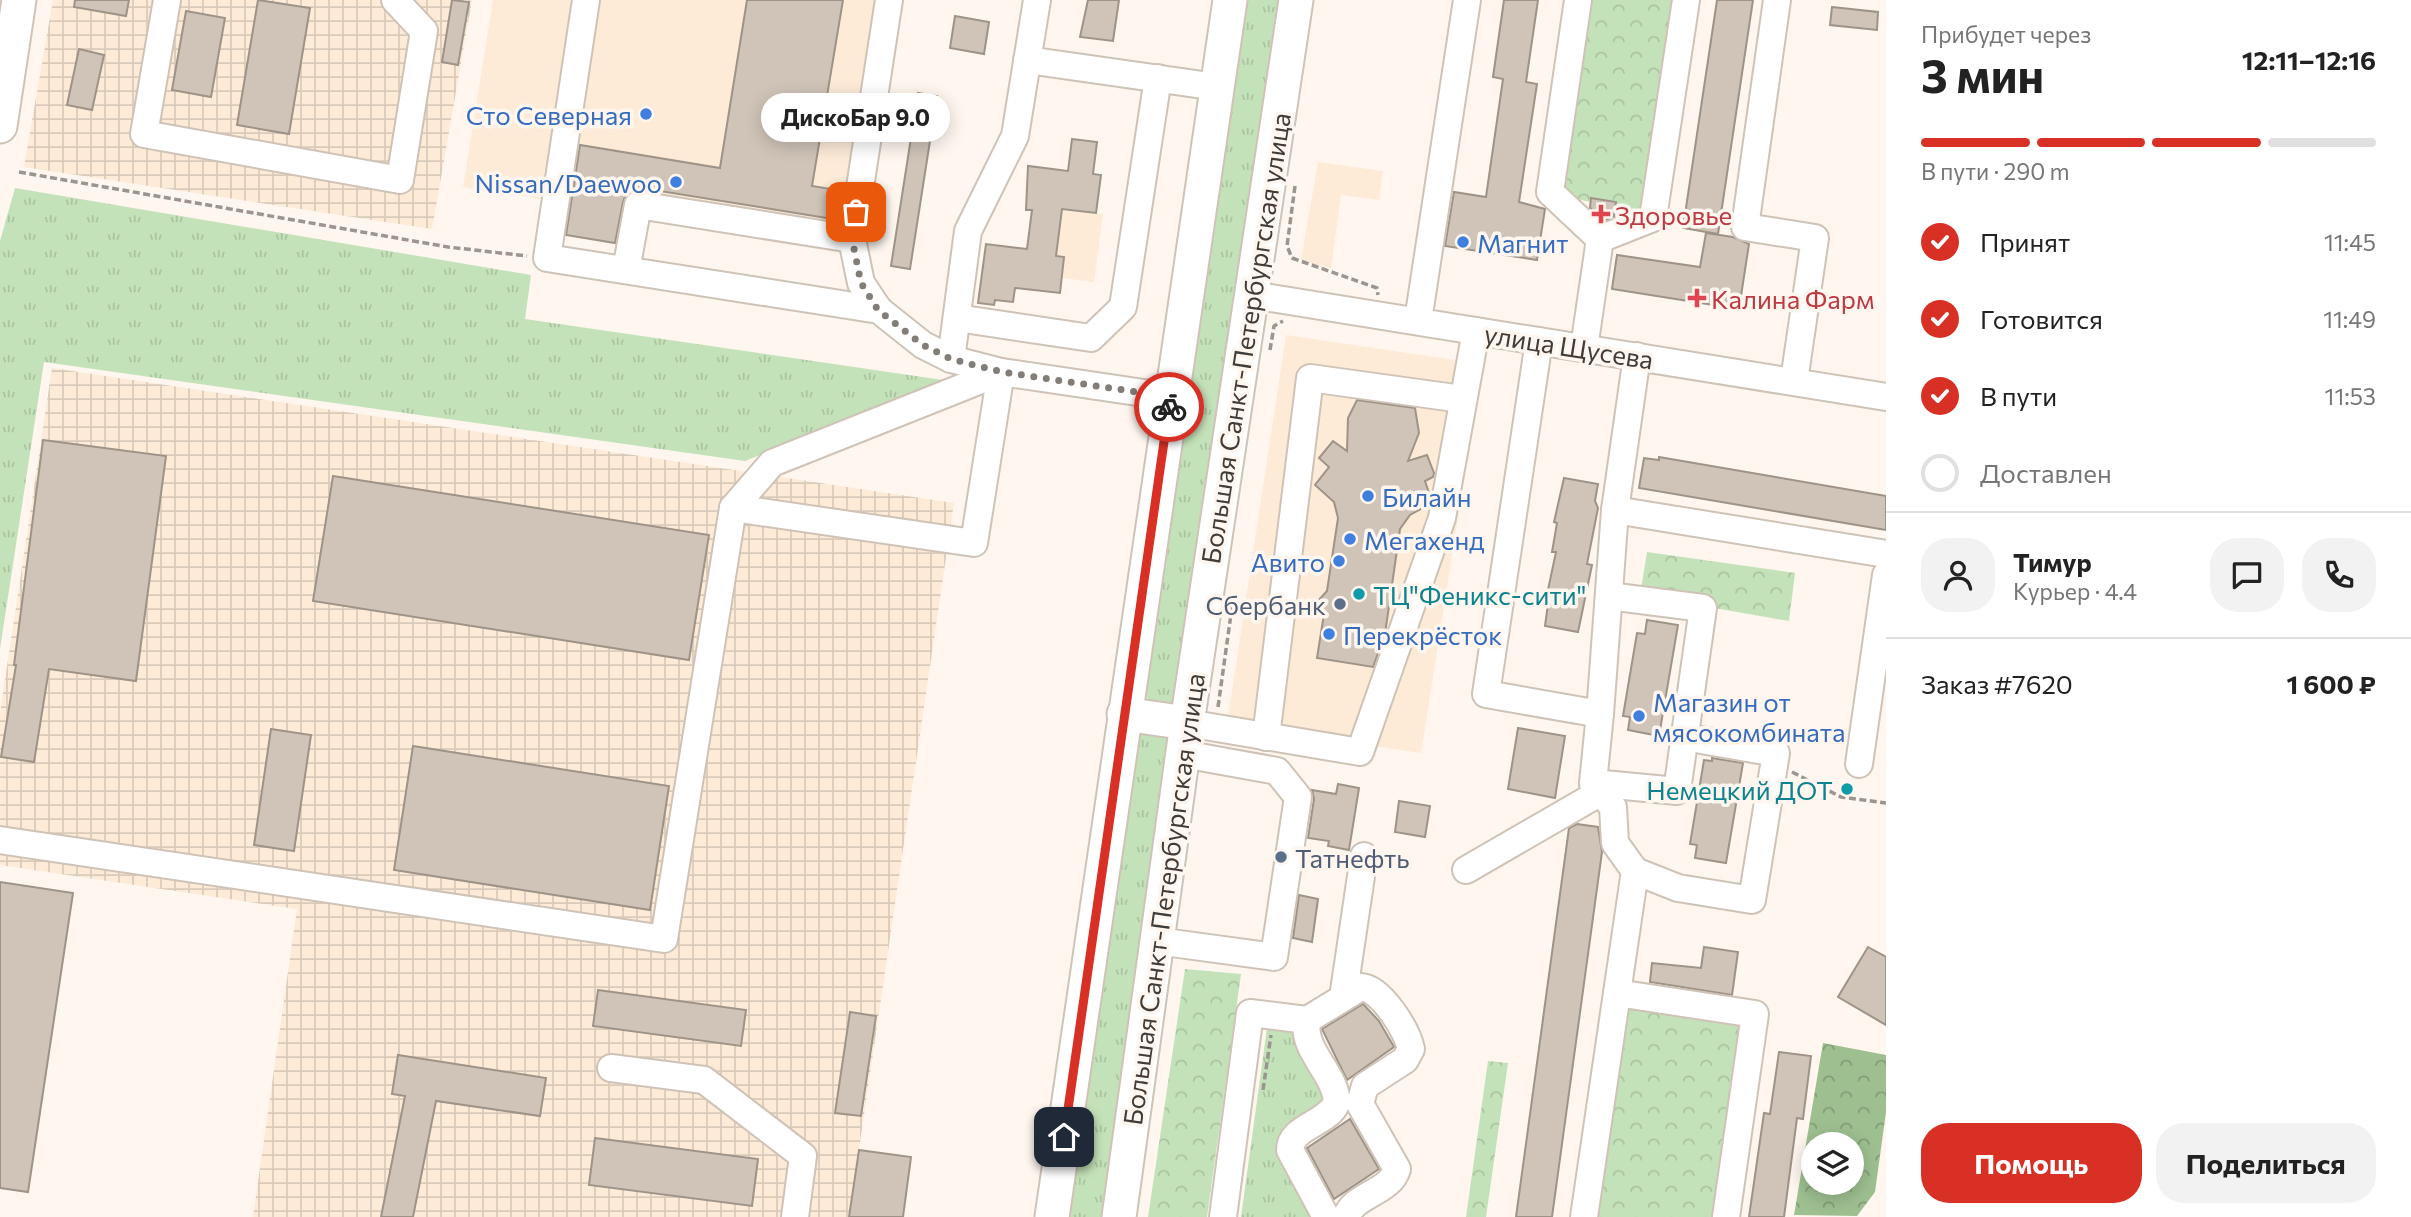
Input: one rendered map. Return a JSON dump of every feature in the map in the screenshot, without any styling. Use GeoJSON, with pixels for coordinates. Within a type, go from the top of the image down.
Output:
{"type":"FeatureCollection","features":[{"type":"Feature","properties":{"kind":"main road"},"geometry":{"type":"LineString","coordinates":[[0,126],[19,0]]}},
{"type":"Feature","properties":{"kind":"main road"},"geometry":{"type":"LineString","coordinates":[[1052,1217],[1230,0]]}},
{"type":"Feature","properties":{"kind":"main road","name":"Большая Санкт-Петербургская улица"},"geometry":{"type":"LineString","coordinates":[[1119,1217],[1157,941],[1195,735],[1252,295],[1296,0]]}},
{"type":"Feature","properties":{"kind":"main road"},"geometry":{"type":"LineString","coordinates":[[1124,714],[1195,735]]}},
{"type":"Feature","properties":{"kind":"street"},"geometry":{"type":"LineString","coordinates":[[167,0],[144,134],[400,180],[424,31],[395,0]]}},
{"type":"Feature","properties":{"kind":"street"},"geometry":{"type":"LineString","coordinates":[[586,0],[547,258],[878,310]]}},
{"type":"Feature","properties":{"kind":"street"},"geometry":{"type":"LineString","coordinates":[[889,0],[852,239],[861,283],[878,310],[923,345],[951,359],[1002,372],[1171,397]]}},
{"type":"Feature","properties":{"kind":"street"},"geometry":{"type":"LineString","coordinates":[[951,359],[968,231],[1015,135],[1037,0]]}},
{"type":"Feature","properties":{"kind":"street"},"geometry":{"type":"LineString","coordinates":[[1418,321],[1467,0]]}},
{"type":"Feature","properties":{"kind":"street"},"geometry":{"type":"LineString","coordinates":[[1578,0],[1550,192],[1600,239]]}},
{"type":"Feature","properties":{"kind":"street"},"geometry":{"type":"LineString","coordinates":[[1600,239],[1653,218],[1686,0]]}},
{"type":"Feature","properties":{"kind":"street"},"geometry":{"type":"LineString","coordinates":[[1777,0],[1745,227],[1815,238],[1794,382]]}},
{"type":"Feature","properties":{"kind":"street"},"geometry":{"type":"LineString","coordinates":[[1027,60],[1217,87]]}},
{"type":"Feature","properties":{"kind":"street"},"geometry":{"type":"LineString","coordinates":[[957,318],[1091,338],[1124,307],[1158,78]]}},
{"type":"Feature","properties":{"kind":"street"},"geometry":{"type":"LineString","coordinates":[[626,270],[638,205],[852,239]]}},
{"type":"Feature","properties":{"kind":"street"},"geometry":{"type":"LineString","coordinates":[[1584,348],[1600,239]]}},
{"type":"Feature","properties":{"kind":"street","name":"улица Щусева"},"geometry":{"type":"LineString","coordinates":[[1252,295],[1886,397]]}},
{"type":"Feature","properties":{"kind":"street"},"geometry":{"type":"LineString","coordinates":[[1195,735],[1266,737],[1360,752],[1442,518],[1476,331]]}},
{"type":"Feature","properties":{"kind":"street"},"geometry":{"type":"LineString","coordinates":[[1539,341],[1486,694],[1600,714]]}},
{"type":"Feature","properties":{"kind":"street"},"geometry":{"type":"LineString","coordinates":[[1637,356],[1615,510],[1597,788],[1613,807],[1615,843],[1635,871],[1678,888],[1752,900],[1776,753],[1684,737]]}},
{"type":"Feature","properties":{"kind":"street"},"geometry":{"type":"LineString","coordinates":[[0,840],[664,939],[733,508],[772,463],[1002,372]]}},
{"type":"Feature","properties":{"kind":"street"},"geometry":{"type":"LineString","coordinates":[[733,508],[974,543],[1002,372]]}},
{"type":"Feature","properties":{"kind":"street"},"geometry":{"type":"LineString","coordinates":[[1266,737],[1310,378],[1462,399]]}},
{"type":"Feature","properties":{"kind":"street"},"geometry":{"type":"LineString","coordinates":[[1615,510],[1886,554]]}},
{"type":"Feature","properties":{"kind":"street"},"geometry":{"type":"LineString","coordinates":[[1859,764],[1886,575]]}},
{"type":"Feature","properties":{"kind":"street"},"geometry":{"type":"LineString","coordinates":[[1466,870],[1597,788],[1677,791],[1703,608],[1609,596]]}},
{"type":"Feature","properties":{"kind":"street"},"geometry":{"type":"LineString","coordinates":[[1157,941],[1274,957],[1298,797],[1277,771],[1195,735]]}},
{"type":"Feature","properties":{"kind":"street"},"geometry":{"type":"LineString","coordinates":[[1343,998],[1364,856]]}},
{"type":"Feature","properties":{"kind":"street"},"geometry":{"type":"LineString","coordinates":[[1584,1217],[1635,871]]}},
{"type":"Feature","properties":{"kind":"street"},"geometry":{"type":"LineString","coordinates":[[1223,1217],[1250,1013],[1307,1020],[1361,987],[1374,990],[1381,996],[1411,1049],[1405,1060],[1365,1086],[1361,1092],[1360,1104],[1396,1169],[1391,1181],[1352,1206],[1346,1217]]}},
{"type":"Feature","properties":{"kind":"street"},"geometry":{"type":"LineString","coordinates":[[1617,993],[1755,1014],[1726,1217]]}},
{"type":"Feature","properties":{"kind":"street"},"geometry":{"type":"LineString","coordinates":[[1307,1020],[1306,1037],[1334,1084],[1337,1102],[1328,1116],[1296,1136],[1290,1150],[1326,1217]]}},
{"type":"Feature","properties":{"kind":"street"},"geometry":{"type":"LineString","coordinates":[[611,1068],[704,1080],[803,1157],[795,1217]]}},
{"type":"Feature","properties":{"kind":"path"},"geometry":{"type":"LineString","coordinates":[[19,172],[448,247],[547,258]]}},
{"type":"Feature","properties":{"kind":"path"},"geometry":{"type":"LineString","coordinates":[[1296,178],[1287,246],[1292,258],[1377,288],[1379,315]]}},
{"type":"Feature","properties":{"kind":"path"},"geometry":{"type":"LineString","coordinates":[[1270,352],[1275,326],[1290,317]]}},
{"type":"Feature","properties":{"kind":"path"},"geometry":{"type":"LineString","coordinates":[[1195,735],[1233,599]]}},
{"type":"Feature","properties":{"kind":"path"},"geometry":{"type":"LineString","coordinates":[[1775,762],[1841,797],[1886,803]]}},
{"type":"Feature","properties":{"kind":"shaded area"},"geometry":{"type":"Polygon","coordinates":[[[53,0],[472,0],[432,229],[24,167],[53,0]]]}},
{"type":"Feature","properties":{"kind":"shaded area"},"geometry":{"type":"Polygon","coordinates":[[[493,0],[895,0],[855,247],[463,187],[493,0]]]}},
{"type":"Feature","properties":{"kind":"shaded area"},"geometry":{"type":"Polygon","coordinates":[[[1318,162],[1383,171],[1379,200],[1341,195],[1331,268],[1301,261],[1318,162]]]}},
{"type":"Feature","properties":{"kind":"shaded area"},"geometry":{"type":"Polygon","coordinates":[[[1054,208],[1103,214],[1094,282],[1062,278],[1064,257],[1056,256],[1061,220],[1052,219],[1054,208]]]}},
{"type":"Feature","properties":{"kind":"shaded area"},"geometry":{"type":"Polygon","coordinates":[[[1286,335],[1482,364],[1421,753],[1227,724],[1286,335]]]}},
{"type":"Feature","properties":{"kind":"shaded area"},"geometry":{"type":"Polygon","coordinates":[[[52,368],[954,503],[849,1217],[253,1217],[297,909],[0,865],[0,713],[52,368]]]}},
{"type":"Feature","properties":{"kind":"green space"},"geometry":{"type":"Polygon","coordinates":[[[1239,0],[1288,0],[1182,699],[1158,706],[1138,691],[1239,0]]]}},
{"type":"Feature","properties":{"kind":"green space"},"geometry":{"type":"Polygon","coordinates":[[[1578,0],[1686,0],[1653,218],[1550,192],[1578,0]]]}},
{"type":"Feature","properties":{"kind":"green space"},"geometry":{"type":"Polygon","coordinates":[[[15,188],[531,275],[525,319],[950,381],[745,461],[44,362],[0,649],[0,241],[15,188]]]}},
{"type":"Feature","properties":{"kind":"green space"},"geometry":{"type":"Polygon","coordinates":[[[1647,552],[1795,573],[1789,621],[1640,595],[1647,552]]]}},
{"type":"Feature","properties":{"kind":"green space"},"geometry":{"type":"Polygon","coordinates":[[[1157,730],[1179,742],[1111,1217],[1063,1217],[1132,735],[1157,730]]]}},
{"type":"Feature","properties":{"kind":"green space"},"geometry":{"type":"Polygon","coordinates":[[[1185,969],[1241,974],[1207,1217],[1148,1217],[1185,969]]]}},
{"type":"Feature","properties":{"kind":"green space"},"geometry":{"type":"Polygon","coordinates":[[[1622,998],[1751,1017],[1723,1217],[1590,1217],[1622,998]]]}},
{"type":"Feature","properties":{"kind":"green space"},"geometry":{"type":"Polygon","coordinates":[[[1267,1028],[1297,1032],[1322,1086],[1321,1104],[1296,1123],[1311,1217],[1241,1217],[1267,1028]]]}},
{"type":"Feature","properties":{"kind":"green space"},"geometry":{"type":"Polygon","coordinates":[[[1823,1043],[1886,1055],[1886,1112],[1875,1192],[1857,1216],[1794,1215],[1801,1173],[1801,1195],[1864,1195],[1864,1132],[1808,1132],[1823,1043]]]}},
{"type":"Feature","properties":{"kind":"green space"},"geometry":{"type":"Polygon","coordinates":[[[1488,1061],[1508,1063],[1486,1217],[1466,1217],[1488,1061]]]}},
{"type":"Feature","properties":{"kind":"building"},"geometry":{"type":"Polygon","coordinates":[[[75,0],[129,0],[126,16],[74,7],[75,0]]]}},
{"type":"Feature","properties":{"kind":"building"},"geometry":{"type":"Polygon","coordinates":[[[258,0],[310,8],[289,134],[237,125],[258,0]]]}},
{"type":"Feature","properties":{"kind":"building"},"geometry":{"type":"Polygon","coordinates":[[[452,0],[469,2],[458,65],[442,62],[452,0]]]}},
{"type":"Feature","properties":{"kind":"building"},"geometry":{"type":"Polygon","coordinates":[[[747,0],[843,0],[812,186],[843,191],[839,220],[629,186],[615,243],[566,235],[580,145],[720,168],[747,0]]]}},
{"type":"Feature","properties":{"kind":"building"},"geometry":{"type":"Polygon","coordinates":[[[1088,0],[1119,0],[1113,41],[1080,37],[1088,0]]]}},
{"type":"Feature","properties":{"kind":"building"},"geometry":{"type":"Polygon","coordinates":[[[1504,0],[1538,0],[1526,82],[1537,84],[1519,202],[1545,209],[1537,260],[1445,246],[1454,192],[1486,197],[1503,79],[1493,77],[1504,0]]]}},
{"type":"Feature","properties":{"kind":"building"},"geometry":{"type":"Polygon","coordinates":[[[1717,0],[1753,0],[1718,234],[1683,228],[1717,0]]]}},
{"type":"Feature","properties":{"kind":"building"},"geometry":{"type":"Polygon","coordinates":[[[1832,7],[1878,12],[1877,30],[1830,25],[1832,7]]]}},
{"type":"Feature","properties":{"kind":"building"},"geometry":{"type":"Polygon","coordinates":[[[186,11],[225,18],[211,97],[172,90],[186,11]]]}},
{"type":"Feature","properties":{"kind":"building"},"geometry":{"type":"Polygon","coordinates":[[[955,16],[989,22],[984,54],[950,48],[955,16]]]}},
{"type":"Feature","properties":{"kind":"building"},"geometry":{"type":"Polygon","coordinates":[[[79,49],[104,55],[92,110],[67,105],[79,49]]]}},
{"type":"Feature","properties":{"kind":"building"},"geometry":{"type":"Polygon","coordinates":[[[918,93],[937,96],[910,269],[891,266],[918,93]]]}},
{"type":"Feature","properties":{"kind":"building"},"geometry":{"type":"Polygon","coordinates":[[[1072,139],[1097,142],[1093,174],[1101,175],[1096,213],[1062,209],[1056,256],[1064,257],[1060,293],[1015,288],[1013,302],[995,300],[994,305],[978,303],[986,244],[1027,249],[1032,210],[1026,210],[1028,166],[1068,171],[1072,139]]]}},
{"type":"Feature","properties":{"kind":"building"},"geometry":{"type":"Polygon","coordinates":[[[1591,198],[1616,202],[1614,217],[1603,221],[1590,208],[1591,198]]]}},
{"type":"Feature","properties":{"kind":"building"},"geometry":{"type":"Polygon","coordinates":[[[1706,233],[1733,237],[1749,244],[1739,309],[1612,289],[1617,255],[1700,267],[1706,233]]]}},
{"type":"Feature","properties":{"kind":"building"},"geometry":{"type":"Polygon","coordinates":[[[1357,400],[1415,408],[1419,433],[1408,461],[1427,455],[1434,473],[1433,477],[1425,481],[1430,496],[1428,505],[1410,515],[1400,529],[1385,634],[1373,667],[1317,658],[1324,614],[1317,602],[1327,591],[1338,518],[1334,502],[1315,485],[1329,467],[1319,458],[1333,441],[1347,451],[1348,418],[1357,400]]]}},
{"type":"Feature","properties":{"kind":"building"},"geometry":{"type":"Polygon","coordinates":[[[43,440],[166,456],[136,681],[49,669],[34,762],[1,757],[16,665],[43,440]]]}},
{"type":"Feature","properties":{"kind":"building"},"geometry":{"type":"Polygon","coordinates":[[[1659,457],[1886,496],[1886,530],[1639,488],[1644,458],[1659,460],[1659,457]]]}},
{"type":"Feature","properties":{"kind":"building"},"geometry":{"type":"Polygon","coordinates":[[[333,476],[709,535],[689,660],[313,601],[333,476]]]}},
{"type":"Feature","properties":{"kind":"building"},"geometry":{"type":"Polygon","coordinates":[[[1564,478],[1598,484],[1595,501],[1598,508],[1587,564],[1592,565],[1578,632],[1545,626],[1548,604],[1545,604],[1556,552],[1552,552],[1557,523],[1554,522],[1564,478]]]}},
{"type":"Feature","properties":{"kind":"building"},"geometry":{"type":"Polygon","coordinates":[[[1647,620],[1678,625],[1659,736],[1628,730],[1630,717],[1623,716],[1637,633],[1645,634],[1647,620]]]}},
{"type":"Feature","properties":{"kind":"building"},"geometry":{"type":"Polygon","coordinates":[[[1518,728],[1565,736],[1555,798],[1508,789],[1518,728]]]}},
{"type":"Feature","properties":{"kind":"building"},"geometry":{"type":"Polygon","coordinates":[[[271,729],[311,735],[294,851],[254,845],[271,729]]]}},
{"type":"Feature","properties":{"kind":"building"},"geometry":{"type":"Polygon","coordinates":[[[413,746],[669,786],[650,910],[394,870],[413,746]]]}},
{"type":"Feature","properties":{"kind":"building"},"geometry":{"type":"Polygon","coordinates":[[[1712,758],[1743,763],[1726,863],[1695,858],[1697,845],[1690,844],[1704,760],[1712,761],[1712,758]]]}},
{"type":"Feature","properties":{"kind":"building"},"geometry":{"type":"Polygon","coordinates":[[[1338,784],[1359,788],[1349,850],[1328,846],[1329,841],[1308,838],[1314,799],[1312,790],[1336,794],[1338,784]]]}},
{"type":"Feature","properties":{"kind":"building"},"geometry":{"type":"Polygon","coordinates":[[[1399,801],[1430,806],[1425,837],[1395,832],[1399,801]]]}},
{"type":"Feature","properties":{"kind":"building"},"geometry":{"type":"Polygon","coordinates":[[[1577,824],[1598,827],[1602,852],[1552,1217],[1516,1217],[1569,828],[1577,824]]]}},
{"type":"Feature","properties":{"kind":"building"},"geometry":{"type":"Polygon","coordinates":[[[0,882],[73,893],[28,1192],[0,1188],[0,882]]]}},
{"type":"Feature","properties":{"kind":"building"},"geometry":{"type":"Polygon","coordinates":[[[1299,895],[1318,899],[1312,942],[1293,938],[1299,895]]]}},
{"type":"Feature","properties":{"kind":"building"},"geometry":{"type":"Polygon","coordinates":[[[1704,947],[1738,952],[1732,995],[1650,982],[1652,963],[1701,968],[1704,947]]]}},
{"type":"Feature","properties":{"kind":"building"},"geometry":{"type":"Polygon","coordinates":[[[1868,947],[1886,957],[1886,1025],[1838,997],[1868,947]]]}},
{"type":"Feature","properties":{"kind":"building"},"geometry":{"type":"Polygon","coordinates":[[[598,990],[746,1010],[741,1046],[593,1026],[598,990]]]}},
{"type":"Feature","properties":{"kind":"building"},"geometry":{"type":"Polygon","coordinates":[[[1363,1004],[1379,1021],[1394,1047],[1347,1080],[1322,1029],[1363,1004]]]}},
{"type":"Feature","properties":{"kind":"building"},"geometry":{"type":"Polygon","coordinates":[[[850,1012],[876,1016],[861,1116],[835,1113],[850,1012]]]}},
{"type":"Feature","properties":{"kind":"building"},"geometry":{"type":"Polygon","coordinates":[[[1779,1052],[1811,1056],[1803,1119],[1797,1118],[1784,1217],[1749,1217],[1764,1113],[1770,1114],[1779,1052]]]}},
{"type":"Feature","properties":{"kind":"building"},"geometry":{"type":"Polygon","coordinates":[[[398,1055],[546,1078],[540,1116],[436,1101],[413,1217],[381,1217],[405,1096],[392,1094],[398,1055]]]}},
{"type":"Feature","properties":{"kind":"building"},"geometry":{"type":"Polygon","coordinates":[[[1350,1119],[1379,1169],[1334,1199],[1307,1148],[1350,1119]]]}},
{"type":"Feature","properties":{"kind":"building"},"geometry":{"type":"Polygon","coordinates":[[[595,1138],[758,1159],[752,1206],[589,1185],[595,1138]]]}},
{"type":"Feature","properties":{"kind":"building"},"geometry":{"type":"Polygon","coordinates":[[[859,1150],[911,1157],[903,1217],[849,1217],[859,1150]]]}},
{"type":"Feature","properties":{"kind":"way so far"},"geometry":{"type":"LineString","coordinates":[[856,212],[852,239],[861,283],[878,310],[923,345],[951,359],[1002,372],[1171,397],[1169,407]]}},
{"type":"Feature","properties":{"kind":"place","name":"Сто Северная"},"geometry":{"type":"Point","coordinates":[646,114]}},
{"type":"Feature","properties":{"kind":"place","name":"Nissan/Daewoo"},"geometry":{"type":"Point","coordinates":[676,182]}},
{"type":"Feature","properties":{"kind":"place","name":"ДискоБар 9.0"},"geometry":{"type":"Point","coordinates":[856,212]}},
{"type":"Feature","properties":{"kind":"place","name":"Здоровье"},"geometry":{"type":"Point","coordinates":[1601,214]}},
{"type":"Feature","properties":{"kind":"place","name":"Магнит"},"geometry":{"type":"Point","coordinates":[1463,242]}},
{"type":"Feature","properties":{"kind":"place","name":"Калина Фарм"},"geometry":{"type":"Point","coordinates":[1697,298]}},
{"type":"Feature","properties":{"kind":"place","name":"Билайн"},"geometry":{"type":"Point","coordinates":[1368,496]}},
{"type":"Feature","properties":{"kind":"place","name":"Мегахенд"},"geometry":{"type":"Point","coordinates":[1350,539]}},
{"type":"Feature","properties":{"kind":"place","name":"Авито"},"geometry":{"type":"Point","coordinates":[1339,561]}},
{"type":"Feature","properties":{"kind":"place","name":"ТЦ\"Феникс-сити\""},"geometry":{"type":"Point","coordinates":[1359,594]}},
{"type":"Feature","properties":{"kind":"place","name":"Сбербанк"},"geometry":{"type":"Point","coordinates":[1340,604]}},
{"type":"Feature","properties":{"kind":"place","name":"Перекрёсток"},"geometry":{"type":"Point","coordinates":[1329,634]}},
{"type":"Feature","properties":{"kind":"place","name":"Магазин от мясокомбината"},"geometry":{"type":"Point","coordinates":[1639,716]}},
{"type":"Feature","properties":{"kind":"place","name":"Немецкий ДОТ"},"geometry":{"type":"Point","coordinates":[1847,789]}},
{"type":"Feature","properties":{"kind":"place","name":"Татнефть"},"geometry":{"type":"Point","coordinates":[1281,857]}},
{"type":"Feature","properties":{"kind":"route"},"geometry":{"type":"LineString","coordinates":[[1064,1137],[1169,407]]}}]}
